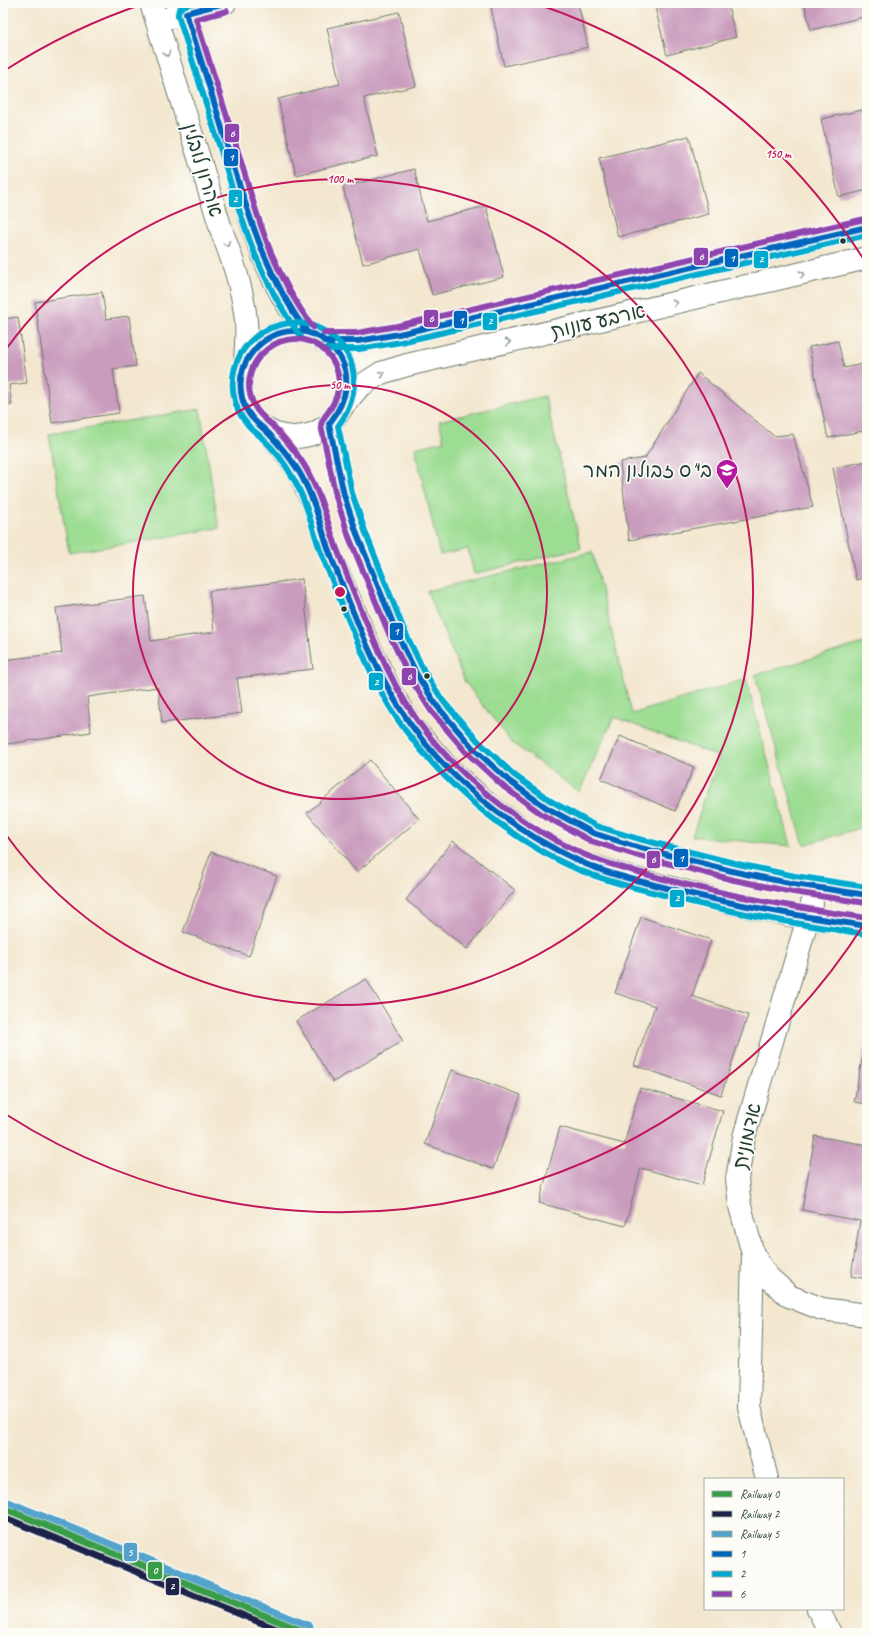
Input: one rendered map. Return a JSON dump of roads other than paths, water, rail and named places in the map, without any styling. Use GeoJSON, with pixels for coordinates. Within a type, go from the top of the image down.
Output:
{"type":"FeatureCollection","features":[{"type":"Feature","properties":{"kind":"street"},"geometry":{"type":"LineString","coordinates":[[154,12],[225,3]]}},
{"type":"Feature","properties":{"kind":"street","name":"אהרון לובלין"},"geometry":{"type":"LineString","coordinates":[[185,8],[251,222],[280,292],[295,317],[316,336]]}},
{"type":"Feature","properties":{"kind":"street","name":"אהרון לובלין"},"geometry":{"type":"LineString","coordinates":[[154,12],[222,232],[236,267],[246,323],[245,361]]}},
{"type":"Feature","properties":{"kind":"street","name":"ארבע עונות"},"geometry":{"type":"LineString","coordinates":[[316,336],[358,341],[399,334],[867,227]]}},
{"type":"Feature","properties":{"kind":"street","name":"ארבע עונות"},"geometry":{"type":"LineString","coordinates":[[342,407],[359,387],[382,373],[407,365],[867,258]]}},
{"type":"Feature","properties":{"kind":"street"},"geometry":{"type":"LineString","coordinates":[[266,430],[282,436],[298,437],[315,433],[329,424],[342,407],[346,393],[347,378],[343,364],[336,350],[316,336],[292,331],[278,334],[265,340],[254,349],[245,361],[241,376],[241,392],[245,407],[254,420],[266,430],[284,451],[299,472],[313,503],[327,546],[366,639],[390,690],[411,725],[444,764],[490,806],[530,835],[580,862],[673,890],[730,903],[809,918],[867,926]]}},
{"type":"Feature","properties":{"kind":"street"},"geometry":{"type":"LineString","coordinates":[[329,424],[344,495],[354,528],[397,633],[417,675],[437,706],[472,747],[509,781],[547,808],[592,833],[680,859],[736,872],[867,895]]}},
{"type":"Feature","properties":{"kind":"street","name":"אדמונית"},"geometry":{"type":"LineString","coordinates":[[817,887],[744,1137],[737,1179],[740,1206],[753,1254],[767,1276],[789,1296],[822,1309],[867,1315]]}},
{"type":"Feature","properties":{"kind":"street"},"geometry":{"type":"LineString","coordinates":[[753,1254],[749,1407],[767,1478]]}},
{"type":"Feature","properties":{"kind":"street"},"geometry":{"type":"LineString","coordinates":[[818,1610],[830,1633]]}},
{"type":"Feature","properties":{"kind":"rail line","name":"5"},"geometry":{"type":"LineString","coordinates":[[6,1501],[310,1626]]}},
{"type":"Feature","properties":{"kind":"rail line","name":"0"},"geometry":{"type":"LineString","coordinates":[[3,1508],[307,1633]]}},
{"type":"Feature","properties":{"kind":"rail line","name":"2"},"geometry":{"type":"LineString","coordinates":[[3,1517],[286,1633]]}},
{"type":"Feature","properties":{"kind":"place","name":"בי\"ס זבולון המר"},"geometry":{"type":"Point","coordinates":[727,490]}}]}
